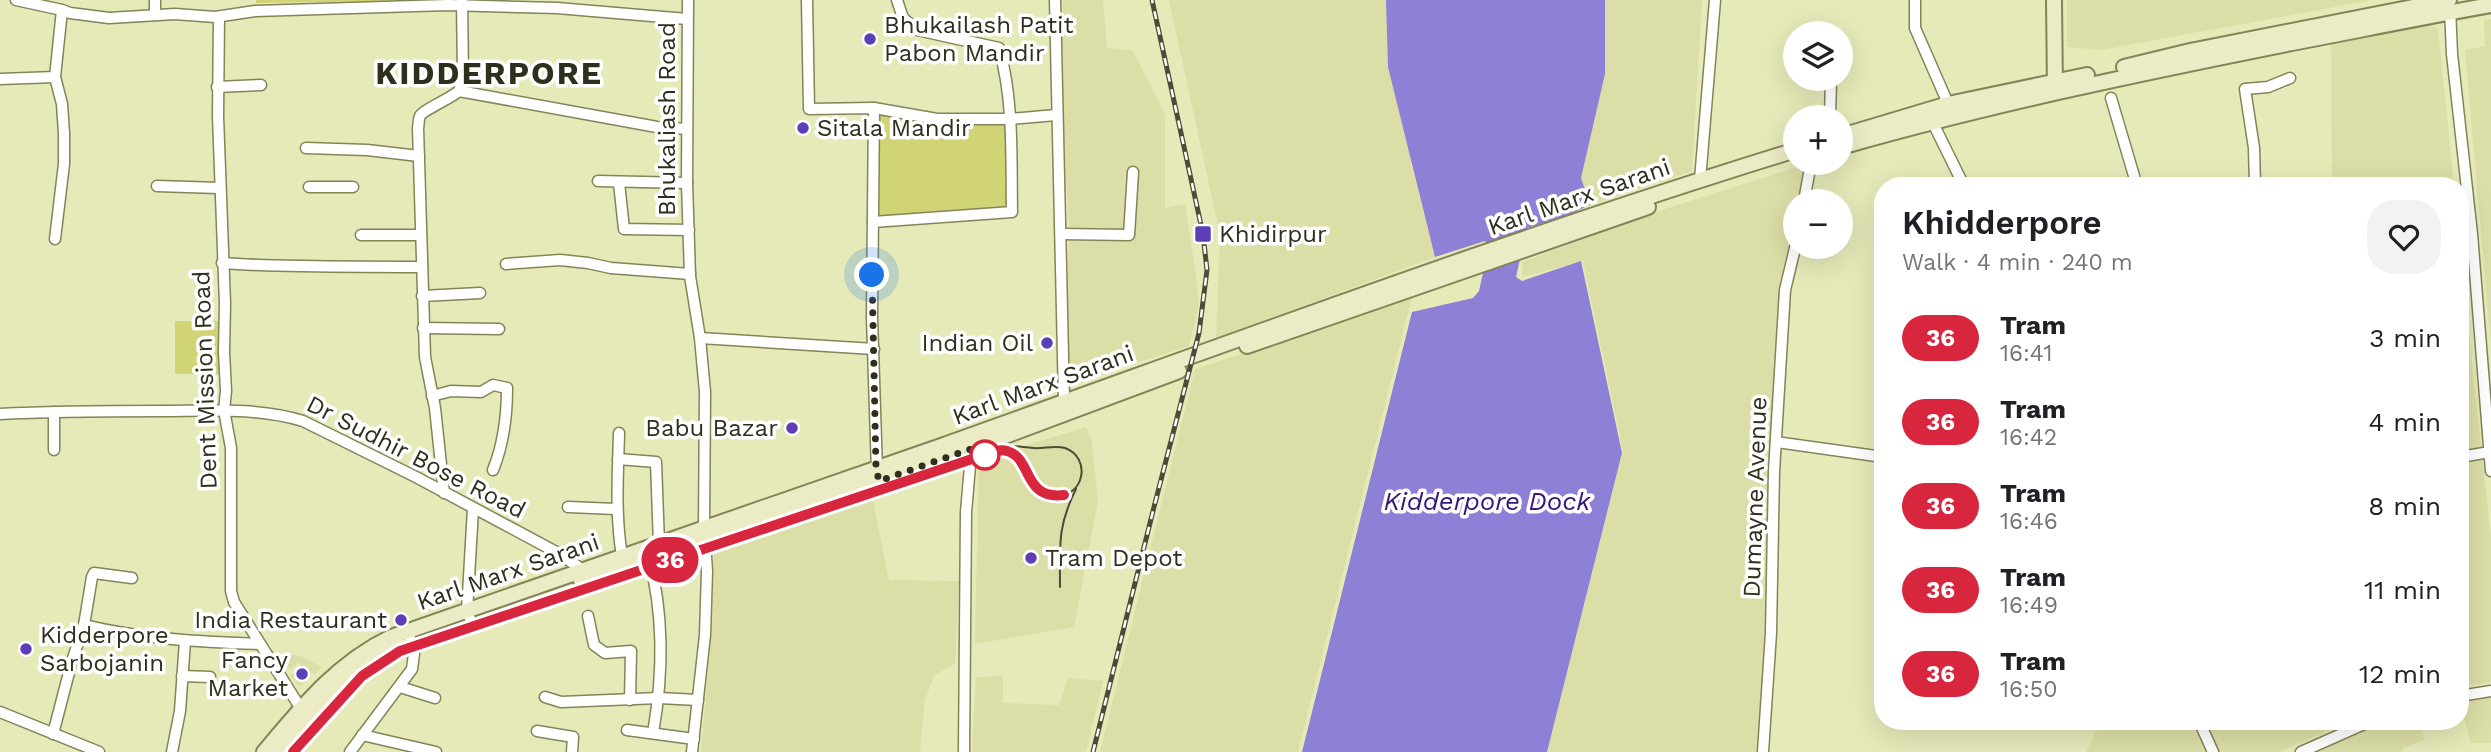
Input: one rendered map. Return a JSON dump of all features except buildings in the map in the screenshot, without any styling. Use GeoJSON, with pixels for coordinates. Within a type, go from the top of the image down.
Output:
{"type":"FeatureCollection","features":[{"type":"Feature","properties":{"kind":"main road"},"geometry":{"type":"LineString","coordinates":[[2054,0],[2055,86]]}},
{"type":"Feature","properties":{"kind":"main road"},"geometry":{"type":"LineString","coordinates":[[1853,133],[2104,76],[2190,51],[2450,4],[2491,5]]}},
{"type":"Feature","properties":{"kind":"main road"},"geometry":{"type":"LineString","coordinates":[[1853,143],[1929,115]]}},
{"type":"Feature","properties":{"kind":"main road","name":"Karl Marx Sarani"},"geometry":{"type":"LineString","coordinates":[[305,713],[351,660],[373,646],[586,574],[622,556],[705,533],[970,446],[1064,401],[1298,316],[1467,265],[1700,180],[1783,154]]}},
{"type":"Feature","properties":{"kind":"main road"},"geometry":{"type":"LineString","coordinates":[[1549,236],[1783,164]]}},
{"type":"Feature","properties":{"kind":"main road"},"geometry":{"type":"LineString","coordinates":[[970,446],[1467,265]]}},
{"type":"Feature","properties":{"kind":"main road"},"geometry":{"type":"LineString","coordinates":[[586,574],[649,558],[705,533]]}},
{"type":"Feature","properties":{"kind":"main road"},"geometry":{"type":"LineString","coordinates":[[264,752],[305,713]]}},
{"type":"Feature","properties":{"kind":"main road"},"geometry":{"type":"LineString","coordinates":[[280,752],[305,713]]}},
{"type":"Feature","properties":{"kind":"street"},"geometry":{"type":"LineString","coordinates":[[16,0],[56,6],[70,13],[109,18],[176,14],[219,17],[252,12],[462,3],[557,4],[687,19]]}},
{"type":"Feature","properties":{"kind":"street"},"geometry":{"type":"LineString","coordinates":[[155,0],[155,15]]}},
{"type":"Feature","properties":{"kind":"street"},"geometry":{"type":"LineString","coordinates":[[252,0],[252,12]]}},
{"type":"Feature","properties":{"kind":"street","name":"Bhukaliash Road"},"geometry":{"type":"LineString","coordinates":[[688,0],[687,183],[690,274],[705,392],[707,571],[705,635],[692,752]]}},
{"type":"Feature","properties":{"kind":"street"},"geometry":{"type":"LineString","coordinates":[[807,0],[808,109],[874,108],[937,119],[1010,119],[1056,115]]}},
{"type":"Feature","properties":{"kind":"street"},"geometry":{"type":"LineString","coordinates":[[873,222],[1012,212],[1010,119],[1004,66],[999,48],[917,30],[903,18],[897,0]]}},
{"type":"Feature","properties":{"kind":"street"},"geometry":{"type":"LineString","coordinates":[[1055,0],[1064,401]]}},
{"type":"Feature","properties":{"kind":"street"},"geometry":{"type":"LineString","coordinates":[[1700,180],[1715,0]]}},
{"type":"Feature","properties":{"kind":"street"},"geometry":{"type":"LineString","coordinates":[[1915,0],[1915,28],[1951,110]]}},
{"type":"Feature","properties":{"kind":"street"},"geometry":{"type":"LineString","coordinates":[[444,493],[442,459],[425,357],[420,115],[459,91],[463,76],[462,3]]}},
{"type":"Feature","properties":{"kind":"street"},"geometry":{"type":"LineString","coordinates":[[2450,4],[2452,54],[2466,177]]}},
{"type":"Feature","properties":{"kind":"street"},"geometry":{"type":"LineString","coordinates":[[55,239],[64,164],[62,104],[55,77],[56,6]]}},
{"type":"Feature","properties":{"kind":"street","name":"Dent Mission Road"},"geometry":{"type":"LineString","coordinates":[[219,17],[217,87],[226,391],[224,410],[231,448],[229,576],[234,602],[305,713]]}},
{"type":"Feature","properties":{"kind":"street"},"geometry":{"type":"LineString","coordinates":[[0,79],[55,77]]}},
{"type":"Feature","properties":{"kind":"street"},"geometry":{"type":"LineString","coordinates":[[2255,177],[2254,148],[2245,89],[2268,88],[2290,78]]}},
{"type":"Feature","properties":{"kind":"street"},"geometry":{"type":"LineString","coordinates":[[217,87],[261,85]]}},
{"type":"Feature","properties":{"kind":"street"},"geometry":{"type":"LineString","coordinates":[[459,91],[657,127],[687,128]]}},
{"type":"Feature","properties":{"kind":"street"},"geometry":{"type":"LineString","coordinates":[[2111,98],[2134,177]]}},
{"type":"Feature","properties":{"kind":"street"},"geometry":{"type":"LineString","coordinates":[[874,108],[874,349],[878,475]]}},
{"type":"Feature","properties":{"kind":"street"},"geometry":{"type":"LineString","coordinates":[[1929,115],[1960,177]]}},
{"type":"Feature","properties":{"kind":"street"},"geometry":{"type":"LineString","coordinates":[[306,148],[367,150],[419,156]]}},
{"type":"Feature","properties":{"kind":"street"},"geometry":{"type":"LineString","coordinates":[[1061,234],[1129,235],[1133,172]]}},
{"type":"Feature","properties":{"kind":"street"},"geometry":{"type":"LineString","coordinates":[[598,181],[687,183]]}},
{"type":"Feature","properties":{"kind":"street"},"geometry":{"type":"LineString","coordinates":[[619,183],[624,229],[689,234]]}},
{"type":"Feature","properties":{"kind":"street"},"geometry":{"type":"LineString","coordinates":[[157,186],[219,188]]}},
{"type":"Feature","properties":{"kind":"street"},"geometry":{"type":"LineString","coordinates":[[309,187],[353,187]]}},
{"type":"Feature","properties":{"kind":"street"},"geometry":{"type":"LineString","coordinates":[[2469,207],[2491,471]]}},
{"type":"Feature","properties":{"kind":"street"},"geometry":{"type":"LineString","coordinates":[[361,234],[421,235]]}},
{"type":"Feature","properties":{"kind":"street","name":"Dumayne Avenue"},"geometry":{"type":"LineString","coordinates":[[1763,752],[1771,633],[1776,442],[1785,290],[1792,259]]}},
{"type":"Feature","properties":{"kind":"street"},"geometry":{"type":"LineString","coordinates":[[506,264],[560,260],[611,268],[690,274]]}},
{"type":"Feature","properties":{"kind":"street"},"geometry":{"type":"LineString","coordinates":[[222,263],[264,267],[422,267]]}},
{"type":"Feature","properties":{"kind":"street"},"geometry":{"type":"LineString","coordinates":[[422,296],[480,293]]}},
{"type":"Feature","properties":{"kind":"street"},"geometry":{"type":"LineString","coordinates":[[424,328],[499,329]]}},
{"type":"Feature","properties":{"kind":"street"},"geometry":{"type":"LineString","coordinates":[[700,338],[874,349]]}},
{"type":"Feature","properties":{"kind":"street"},"geometry":{"type":"LineString","coordinates":[[432,396],[451,391],[481,392],[494,385],[507,388],[505,429],[493,470]]}},
{"type":"Feature","properties":{"kind":"street","name":"Dr Sudhir Bose Road"},"geometry":{"type":"LineString","coordinates":[[0,414],[224,410],[285,415],[303,421],[444,493],[586,574]]}},
{"type":"Feature","properties":{"kind":"street"},"geometry":{"type":"LineString","coordinates":[[54,412],[54,450]]}},
{"type":"Feature","properties":{"kind":"street"},"geometry":{"type":"LineString","coordinates":[[619,433],[616,509],[622,556]]}},
{"type":"Feature","properties":{"kind":"street"},"geometry":{"type":"LineString","coordinates":[[1776,442],[1874,456]]}},
{"type":"Feature","properties":{"kind":"street"},"geometry":{"type":"LineString","coordinates":[[964,752],[970,446]]}},
{"type":"Feature","properties":{"kind":"street"},"geometry":{"type":"LineString","coordinates":[[2469,456],[2490,452]]}},
{"type":"Feature","properties":{"kind":"street"},"geometry":{"type":"LineString","coordinates":[[618,458],[656,462],[659,544]]}},
{"type":"Feature","properties":{"kind":"street"},"geometry":{"type":"LineString","coordinates":[[568,508],[616,509]]}},
{"type":"Feature","properties":{"kind":"street"},"geometry":{"type":"LineString","coordinates":[[469,615],[473,509]]}},
{"type":"Feature","properties":{"kind":"street"},"geometry":{"type":"LineString","coordinates":[[649,558],[662,655],[653,733]]}},
{"type":"Feature","properties":{"kind":"street"},"geometry":{"type":"LineString","coordinates":[[53,734],[84,625],[94,573],[132,578]]}},
{"type":"Feature","properties":{"kind":"street"},"geometry":{"type":"LineString","coordinates":[[588,615],[594,645],[605,653],[631,651],[630,700]]}},
{"type":"Feature","properties":{"kind":"street"},"geometry":{"type":"LineString","coordinates":[[84,625],[122,634],[185,641],[260,644]]}},
{"type":"Feature","properties":{"kind":"street"},"geometry":{"type":"LineString","coordinates":[[349,752],[412,669],[414,654],[409,635]]}},
{"type":"Feature","properties":{"kind":"street"},"geometry":{"type":"LineString","coordinates":[[172,752],[180,711],[185,641]]}},
{"type":"Feature","properties":{"kind":"street"},"geometry":{"type":"LineString","coordinates":[[183,676],[211,677]]}},
{"type":"Feature","properties":{"kind":"street"},"geometry":{"type":"LineString","coordinates":[[400,687],[435,698]]}},
{"type":"Feature","properties":{"kind":"street"},"geometry":{"type":"LineString","coordinates":[[2469,695],[2491,691]]}},
{"type":"Feature","properties":{"kind":"street"},"geometry":{"type":"LineString","coordinates":[[545,697],[561,702],[659,698],[698,700]]}},
{"type":"Feature","properties":{"kind":"street"},"geometry":{"type":"LineString","coordinates":[[0,712],[99,752]]}},
{"type":"Feature","properties":{"kind":"street"},"geometry":{"type":"LineString","coordinates":[[627,730],[694,739]]}},
{"type":"Feature","properties":{"kind":"street"},"geometry":{"type":"LineString","coordinates":[[2203,730],[2213,752]]}},
{"type":"Feature","properties":{"kind":"street"},"geometry":{"type":"LineString","coordinates":[[2301,752],[2343,730]]}},
{"type":"Feature","properties":{"kind":"street"},"geometry":{"type":"LineString","coordinates":[[537,731],[573,737],[572,752]]}},
{"type":"Feature","properties":{"kind":"street"},"geometry":{"type":"LineString","coordinates":[[362,735],[436,752]]}},
{"type":"Feature","properties":{"kind":"shaded area"},"geometry":{"type":"Polygon","coordinates":[[[1063,0],[1103,0],[1107,48],[1133,51],[1165,114],[1165,208],[1185,204],[1199,304],[1189,346],[1070,384],[1067,318],[1069,227],[1060,75],[1063,0]]]}},
{"type":"Feature","properties":{"kind":"shaded area"},"geometry":{"type":"Polygon","coordinates":[[[1169,0],[1386,0],[1411,163],[1435,257],[1216,338],[1220,235],[1169,0]]]}},
{"type":"Feature","properties":{"kind":"shaded area"},"geometry":{"type":"Polygon","coordinates":[[[1605,0],[1702,0],[1692,171],[1590,205],[1581,178],[1605,74],[1605,0]]]}},
{"type":"Feature","properties":{"kind":"shaded area"},"geometry":{"type":"Polygon","coordinates":[[[2067,0],[2373,0],[2101,50],[2067,47],[2067,0]]]}},
{"type":"Feature","properties":{"kind":"shaded area"},"geometry":{"type":"Polygon","coordinates":[[[2491,19],[2491,345],[2465,50],[2485,46],[2484,20],[2491,19]]]}},
{"type":"Feature","properties":{"kind":"shaded area"},"geometry":{"type":"Polygon","coordinates":[[[2424,22],[2438,29],[2453,177],[2332,177],[2331,40],[2424,22]]]}},
{"type":"Feature","properties":{"kind":"shaded area"},"geometry":{"type":"Polygon","coordinates":[[[1783,172],[1783,175],[1805,175],[1802,189],[1783,189],[1783,259],[1788,259],[1783,288],[1768,642],[1760,752],[1547,752],[1623,451],[1583,261],[1522,277],[1522,262],[1668,208],[1783,172]]]}},
{"type":"Feature","properties":{"kind":"shaded area"},"geometry":{"type":"Polygon","coordinates":[[[1412,297],[1298,752],[1100,752],[1195,369],[1412,297]]]}},
{"type":"Feature","properties":{"kind":"shaded area"},"geometry":{"type":"Polygon","coordinates":[[[2469,335],[2491,538],[2491,682],[2469,686],[2469,335]]]}},
{"type":"Feature","properties":{"kind":"shaded area"},"geometry":{"type":"Polygon","coordinates":[[[1086,427],[1092,443],[1098,501],[1074,627],[975,644],[979,460],[1086,427]]]}},
{"type":"Feature","properties":{"kind":"shaded area"},"geometry":{"type":"Polygon","coordinates":[[[873,500],[889,580],[959,581],[955,664],[934,675],[925,700],[920,751],[925,752],[701,752],[712,626],[714,550],[730,542],[873,500]]]}},
{"type":"Feature","properties":{"kind":"shaded area"},"geometry":{"type":"Polygon","coordinates":[[[285,653],[300,656],[322,667],[314,674],[298,663],[289,670],[279,659],[285,653]]]}},
{"type":"Feature","properties":{"kind":"shaded area"},"geometry":{"type":"Polygon","coordinates":[[[301,666],[311,676],[300,687],[290,676],[301,666]]]}},
{"type":"Feature","properties":{"kind":"shaded area"},"geometry":{"type":"Polygon","coordinates":[[[1003,676],[1003,703],[1059,705],[1068,678],[1103,681],[1086,752],[972,752],[976,677],[1003,676]]]}},
{"type":"Feature","properties":{"kind":"shaded area"},"geometry":{"type":"Polygon","coordinates":[[[2491,693],[2491,743],[2471,743],[2467,730],[2469,697],[2491,693]]]}},
{"type":"Feature","properties":{"kind":"shaded area"},"geometry":{"type":"Polygon","coordinates":[[[2097,730],[2200,730],[2211,752],[2086,752],[2097,730]]]}},
{"type":"Feature","properties":{"kind":"shaded area"},"geometry":{"type":"Polygon","coordinates":[[[2206,730],[2330,730],[2280,752],[2216,752],[2206,730]]]}},
{"type":"Feature","properties":{"kind":"shaded area"},"geometry":{"type":"Polygon","coordinates":[[[2357,730],[2421,730],[2424,740],[2403,748],[2403,752],[2307,752],[2357,730]]]}},
{"type":"Feature","properties":{"kind":"green space"},"geometry":{"type":"Polygon","coordinates":[[[256,0],[457,0],[256,3],[256,0]]]}},
{"type":"Feature","properties":{"kind":"green space"},"geometry":{"type":"Polygon","coordinates":[[[878,114],[925,122],[1007,123],[1010,210],[875,219],[878,114]]]}},
{"type":"Feature","properties":{"kind":"green space"},"geometry":{"type":"Polygon","coordinates":[[[175,321],[222,321],[220,374],[175,374],[175,321]]]}},
{"type":"Feature","properties":{"kind":"water","name":"Kidderpore Dock"},"geometry":{"type":"Polygon","coordinates":[[[1386,0],[1605,0],[1605,74],[1581,178],[1590,205],[1566,216],[1527,228],[1516,277],[1522,281],[1581,261],[1622,453],[1547,752],[1302,752],[1412,312],[1473,298],[1479,291],[1489,246],[1485,241],[1435,257],[1388,67],[1386,0]]]}},
{"type":"Feature","properties":{"kind":"tram line"},"geometry":{"type":"LineString","coordinates":[[289,752],[349,685],[382,659],[426,638],[1000,446],[1061,447],[1074,453],[1079,460],[1081,476],[1078,484],[1066,495],[1056,496],[1039,489],[1017,458],[1010,452],[1001,450],[412,647],[376,666],[361,678],[332,706],[293,752]]}},
{"type":"Feature","properties":{"kind":"tram line","name":"36"},"geometry":{"type":"LineString","coordinates":[[293,752],[362,676],[400,651],[981,456],[1000,450],[1008,451],[1017,457],[1040,492],[1054,496],[1064,495]]}},
{"type":"Feature","properties":{"kind":"tram line"},"geometry":{"type":"LineString","coordinates":[[1060,587],[1063,526],[1076,489]]}},
{"type":"Feature","properties":{"kind":"railway"},"geometry":{"type":"LineString","coordinates":[[1093,752],[1199,333],[1207,270],[1203,234],[1152,0]]}},
{"type":"Feature","properties":{"kind":"place","name":"Bhukailash Patit Pabon Mandir"},"geometry":{"type":"Point","coordinates":[870,39]}},
{"type":"Feature","properties":{"kind":"place","name":"Sitala Mandir"},"geometry":{"type":"Point","coordinates":[803,128]}},
{"type":"Feature","properties":{"kind":"place","name":"Khidirpur"},"geometry":{"type":"Point","coordinates":[1203,234]}},
{"type":"Feature","properties":{"kind":"place","name":"Indian Oil"},"geometry":{"type":"Point","coordinates":[1047,343]}},
{"type":"Feature","properties":{"kind":"place","name":"Babu Bazar"},"geometry":{"type":"Point","coordinates":[792,428]}},
{"type":"Feature","properties":{"kind":"place","name":"Tram Depot"},"geometry":{"type":"Point","coordinates":[1031,558]}},
{"type":"Feature","properties":{"kind":"place","name":"India Restaurant"},"geometry":{"type":"Point","coordinates":[401,620]}},
{"type":"Feature","properties":{"kind":"place","name":"Kidderpore Sarbojanin"},"geometry":{"type":"Point","coordinates":[26,649]}},
{"type":"Feature","properties":{"kind":"place","name":"Fancy Market"},"geometry":{"type":"Point","coordinates":[302,674]}},
{"type":"Feature","properties":{"kind":"district","name":"KIDDERPORE"},"geometry":{"type":"Point","coordinates":[489,73]}},
{"type":"Feature","properties":{"kind":"route"},"geometry":{"type":"LineString","coordinates":[[872,275],[876,468],[879,481],[971,449],[971,453],[985,455]]}}]}
